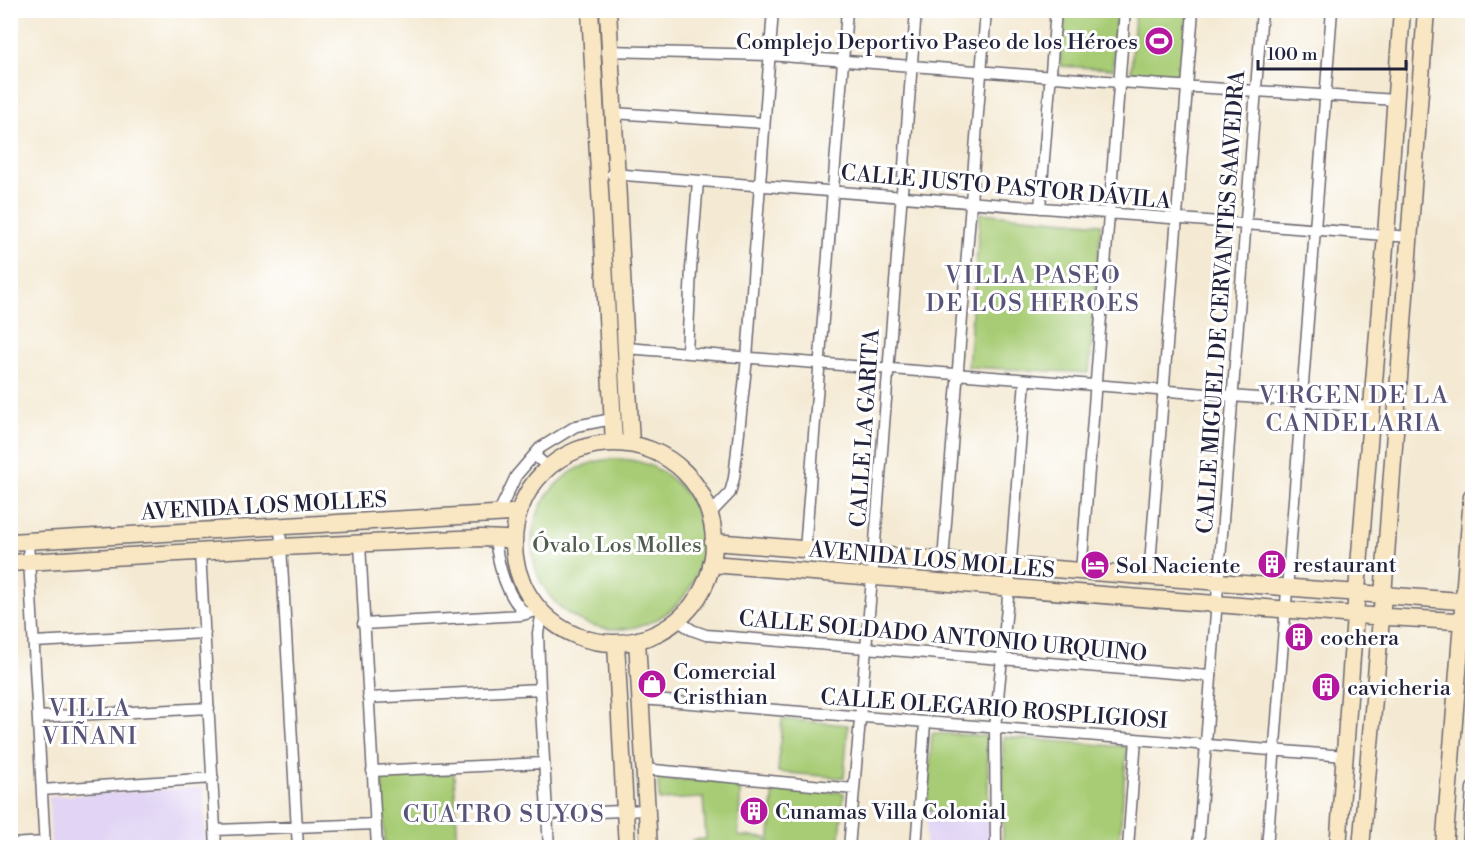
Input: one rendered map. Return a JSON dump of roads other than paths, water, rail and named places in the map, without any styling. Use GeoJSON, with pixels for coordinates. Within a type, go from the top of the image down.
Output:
{"type":"FeatureCollection","features":[{"type":"Feature","properties":{"kind":"street"},"geometry":{"type":"LineString","coordinates":[[590,10],[614,443]]}},
{"type":"Feature","properties":{"kind":"street"},"geometry":{"type":"LineString","coordinates":[[608,10],[631,444]]}},
{"type":"Feature","properties":{"kind":"street"},"geometry":{"type":"LineString","coordinates":[[709,515],[730,493],[734,478],[747,358],[773,10]]}},
{"type":"Feature","properties":{"kind":"street"},"geometry":{"type":"LineString","coordinates":[[805,550],[847,10]]}},
{"type":"Feature","properties":{"kind":"street","name":"CALLE LA GARITA"},"geometry":{"type":"LineString","coordinates":[[849,848],[916,10]]}},
{"type":"Feature","properties":{"kind":"street"},"geometry":{"type":"LineString","coordinates":[[943,561],[986,10]]}},
{"type":"Feature","properties":{"kind":"street"},"geometry":{"type":"LineString","coordinates":[[1040,208],[1056,10]]}},
{"type":"Feature","properties":{"kind":"street"},"geometry":{"type":"LineString","coordinates":[[1081,572],[1125,10]]}},
{"type":"Feature","properties":{"kind":"street"},"geometry":{"type":"LineString","coordinates":[[1149,577],[1194,10]]}},
{"type":"Feature","properties":{"kind":"street","name":"CALLE MIGUEL DE CERVANTES SAAVEDRA"},"geometry":{"type":"LineString","coordinates":[[1197,848],[1262,10]]}},
{"type":"Feature","properties":{"kind":"street"},"geometry":{"type":"LineString","coordinates":[[1267,848],[1332,10]]}},
{"type":"Feature","properties":{"kind":"street"},"geometry":{"type":"LineString","coordinates":[[1338,848],[1402,10]]}},
{"type":"Feature","properties":{"kind":"street"},"geometry":{"type":"LineString","coordinates":[[1361,848],[1383,596],[1426,10]]}},
{"type":"Feature","properties":{"kind":"street"},"geometry":{"type":"LineString","coordinates":[[592,52],[769,55],[1256,92],[1396,100]]}},
{"type":"Feature","properties":{"kind":"street"},"geometry":{"type":"LineString","coordinates":[[614,113],[764,123]]}},
{"type":"Feature","properties":{"kind":"street","name":"CALLE JUSTO PASTOR DÁVILA"},"geometry":{"type":"LineString","coordinates":[[599,173],[1410,237]]}},
{"type":"Feature","properties":{"kind":"street"},"geometry":{"type":"LineString","coordinates":[[687,353],[698,181]]}},
{"type":"Feature","properties":{"kind":"street"},"geometry":{"type":"LineString","coordinates":[[627,348],[1371,407]]}},
{"type":"Feature","properties":{"kind":"street"},"geometry":{"type":"LineString","coordinates":[[996,848],[995,728],[1009,587],[1025,380]]}},
{"type":"Feature","properties":{"kind":"street"},"geometry":{"type":"LineString","coordinates":[[498,514],[516,476],[540,448],[576,426],[612,419]]}},
{"type":"Feature","properties":{"kind":"street"},"geometry":{"type":"LineString","coordinates":[[495,538],[497,560],[506,586],[519,608],[536,612],[561,628],[584,638],[616,643],[637,640],[658,632],[677,620],[697,598],[711,564],[713,542],[709,515],[698,490],[681,469],[658,453],[631,444],[614,443],[590,445],[568,454],[549,467],[531,487],[519,511],[514,542],[516,560],[536,612],[538,633],[549,848]]}},
{"type":"Feature","properties":{"kind":"street"},"geometry":{"type":"LineString","coordinates":[[534,455],[549,467]]}},
{"type":"Feature","properties":{"kind":"street"},"geometry":{"type":"LineString","coordinates":[[1444,848],[1467,621],[1473,496]]}},
{"type":"Feature","properties":{"kind":"street","name":"AVENIDA LOS MOLLES"},"geometry":{"type":"LineString","coordinates":[[10,542],[519,511]]}},
{"type":"Feature","properties":{"kind":"street"},"geometry":{"type":"LineString","coordinates":[[280,527],[298,848]]}},
{"type":"Feature","properties":{"kind":"street","name":"AVENIDA LOS MOLLES"},"geometry":{"type":"LineString","coordinates":[[10,563],[481,538],[506,539],[514,542]]}},
{"type":"Feature","properties":{"kind":"street"},"geometry":{"type":"LineString","coordinates":[[10,844],[45,845],[28,541]]}},
{"type":"Feature","properties":{"kind":"street","name":"AVENIDA LOS MOLLES"},"geometry":{"type":"LineString","coordinates":[[713,542],[1468,602]]}},
{"type":"Feature","properties":{"kind":"street"},"geometry":{"type":"LineString","coordinates":[[360,544],[377,848]]}},
{"type":"Feature","properties":{"kind":"street"},"geometry":{"type":"LineString","coordinates":[[200,552],[216,848]]}},
{"type":"Feature","properties":{"kind":"street","name":"AVENIDA LOS MOLLES"},"geometry":{"type":"LineString","coordinates":[[711,564],[1355,615],[1467,621]]}},
{"type":"Feature","properties":{"kind":"street"},"geometry":{"type":"LineString","coordinates":[[363,624],[536,612]]}},
{"type":"Feature","properties":{"kind":"street","name":"CALLE SOLDADO ANTONIO URQUINO"},"geometry":{"type":"LineString","coordinates":[[677,620],[692,630],[706,634],[1210,676]]}},
{"type":"Feature","properties":{"kind":"street"},"geometry":{"type":"LineString","coordinates":[[34,642],[205,633]]}},
{"type":"Feature","properties":{"kind":"street"},"geometry":{"type":"LineString","coordinates":[[637,640],[649,848]]}},
{"type":"Feature","properties":{"kind":"street"},"geometry":{"type":"LineString","coordinates":[[616,643],[627,848]]}},
{"type":"Feature","properties":{"kind":"street"},"geometry":{"type":"LineString","coordinates":[[368,698],[540,688]]}},
{"type":"Feature","properties":{"kind":"street","name":"CALLE OLEGARIO ROSPLIGIOSI"},"geometry":{"type":"LineString","coordinates":[[641,699],[1345,756]]}},
{"type":"Feature","properties":{"kind":"street"},"geometry":{"type":"LineString","coordinates":[[38,717],[208,708]]}},
{"type":"Feature","properties":{"kind":"street"},"geometry":{"type":"LineString","coordinates":[[916,848],[925,723]]}},
{"type":"Feature","properties":{"kind":"street"},"geometry":{"type":"LineString","coordinates":[[1128,848],[1136,739]]}},
{"type":"Feature","properties":{"kind":"street"},"geometry":{"type":"LineString","coordinates":[[372,771],[544,764]]}},
{"type":"Feature","properties":{"kind":"street"},"geometry":{"type":"LineString","coordinates":[[644,769],[854,789]]}},
{"type":"Feature","properties":{"kind":"street"},"geometry":{"type":"LineString","coordinates":[[42,790],[213,778]]}},
{"type":"Feature","properties":{"kind":"street"},"geometry":{"type":"LineString","coordinates":[[1468,848],[1473,788]]}},
{"type":"Feature","properties":{"kind":"street"},"geometry":{"type":"LineString","coordinates":[[547,814],[647,810]]}},
{"type":"Feature","properties":{"kind":"street"},"geometry":{"type":"LineString","coordinates":[[216,830],[376,824]]}},
{"type":"Feature","properties":{"kind":"place","name":"Complejo Deportivo Paseo de los Héroes"},"geometry":{"type":"Point","coordinates":[1159,41]}},
{"type":"Feature","properties":{"kind":"place","name":"restaurant"},"geometry":{"type":"Point","coordinates":[1272,564]}},
{"type":"Feature","properties":{"kind":"place","name":"Sol Naciente"},"geometry":{"type":"Point","coordinates":[1095,565]}},
{"type":"Feature","properties":{"kind":"place","name":"cochera"},"geometry":{"type":"Point","coordinates":[1299,637]}},
{"type":"Feature","properties":{"kind":"place","name":"Comercial Cristhian"},"geometry":{"type":"Point","coordinates":[652,684]}},
{"type":"Feature","properties":{"kind":"place","name":"cavicheria"},"geometry":{"type":"Point","coordinates":[1326,687]}},
{"type":"Feature","properties":{"kind":"place","name":"Cunamas Villa Colonial"},"geometry":{"type":"Point","coordinates":[754,811]}},
{"type":"Feature","properties":{"kind":"district","name":"VILLA PASEO DE LOS HEROES"},"geometry":{"type":"Point","coordinates":[1033,289]}},
{"type":"Feature","properties":{"kind":"district","name":"VIRGEN DE LA CANDELARIA"},"geometry":{"type":"Point","coordinates":[1354,409]}},
{"type":"Feature","properties":{"kind":"district","name":"VILLA VIÑANI"},"geometry":{"type":"Point","coordinates":[90,722]}},
{"type":"Feature","properties":{"kind":"district","name":"CUATRO SUYOS"},"geometry":{"type":"Point","coordinates":[504,814]}},
{"type":"Feature","properties":{"kind":"park label","name":"Óvalo Los Molles"},"geometry":{"type":"Point","coordinates":[617,544]}}]}
